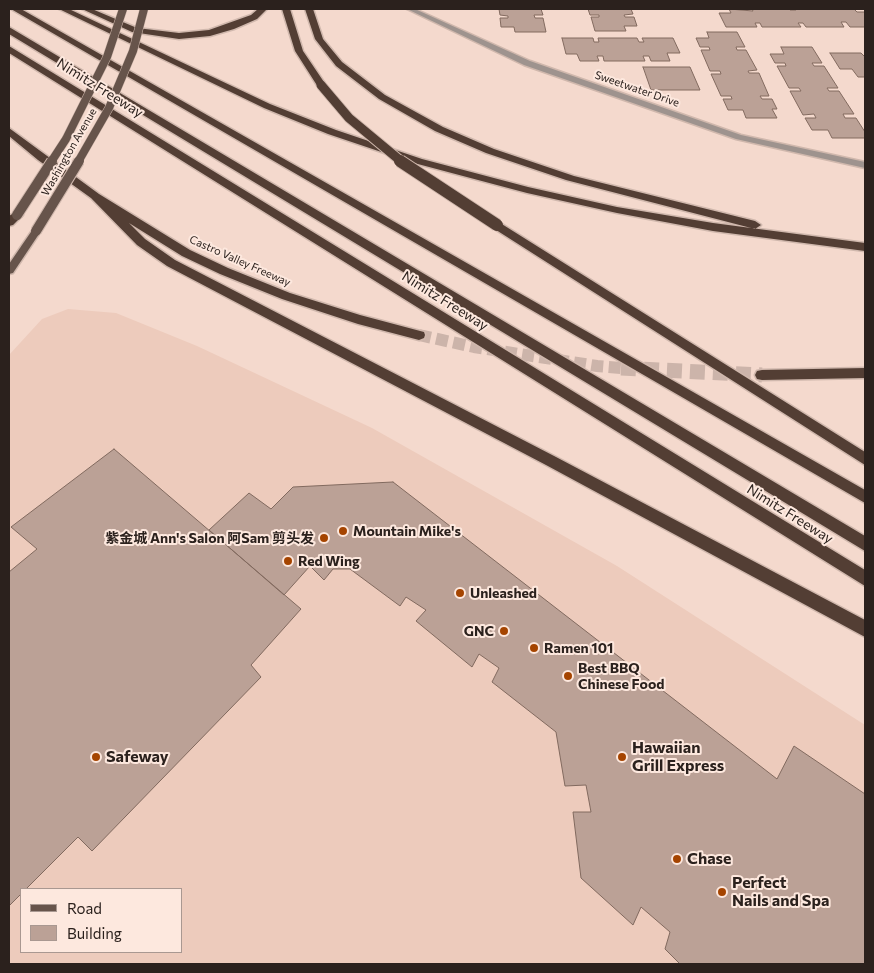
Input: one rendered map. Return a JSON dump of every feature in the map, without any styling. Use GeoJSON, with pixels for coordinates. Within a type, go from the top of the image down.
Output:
{"type":"FeatureCollection","features":[{"type":"Feature","properties":{"kind":"highway","name":"Nimitz Freeway"},"geometry":{"type":"LineString","coordinates":[[15,9],[865,497]]}},
{"type":"Feature","properties":{"kind":"highway"},"geometry":{"type":"LineString","coordinates":[[63,9],[237,94],[307,122],[400,155],[484,180],[571,201],[674,220],[804,240],[865,247]]}},
{"type":"Feature","properties":{"kind":"highway"},"geometry":{"type":"LineString","coordinates":[[86,9],[135,30],[158,35],[180,36],[210,33],[230,28],[254,17],[263,9]]}},
{"type":"Feature","properties":{"kind":"highway"},"geometry":{"type":"LineString","coordinates":[[286,9],[299,51],[320,85],[349,118],[389,153],[437,187],[865,459]]}},
{"type":"Feature","properties":{"kind":"highway"},"geometry":{"type":"LineString","coordinates":[[308,9],[319,38],[339,64],[382,97],[439,129],[490,151],[570,178],[659,202],[732,218],[804,240]]}},
{"type":"Feature","properties":{"kind":"highway"},"geometry":{"type":"LineString","coordinates":[[9,30],[865,544]]}},
{"type":"Feature","properties":{"kind":"highway","name":"Nimitz Freeway"},"geometry":{"type":"LineString","coordinates":[[9,49],[865,579]]}},
{"type":"Feature","properties":{"kind":"highway"},"geometry":{"type":"LineString","coordinates":[[9,130],[67,176]]}},
{"type":"Feature","properties":{"kind":"highway"},"geometry":{"type":"LineString","coordinates":[[9,145],[67,176]]}},
{"type":"Feature","properties":{"kind":"highway","name":"Castro Valley Freeway"},"geometry":{"type":"LineString","coordinates":[[67,176],[153,234],[186,253],[249,282],[317,307],[419,335]]}},
{"type":"Feature","properties":{"kind":"highway"},"geometry":{"type":"LineString","coordinates":[[94,196],[141,242],[171,263],[559,465],[865,629]]}},
{"type":"Feature","properties":{"kind":"highway"},"geometry":{"type":"LineString","coordinates":[[762,375],[865,373]]}},
{"type":"Feature","properties":{"kind":"main road","name":"Washington Avenue"},"geometry":{"type":"LineString","coordinates":[[9,227],[62,146],[89,95],[110,49],[123,9]]}},
{"type":"Feature","properties":{"kind":"main road","name":"Washington Avenue"},"geometry":{"type":"LineString","coordinates":[[9,270],[70,177],[109,108],[133,51],[144,9]]}},
{"type":"Feature","properties":{"kind":"street","name":"Sweetwater Drive"},"geometry":{"type":"LineString","coordinates":[[410,9],[527,63],[738,137],[865,164]]}},
{"type":"Feature","properties":{"kind":"shaded area"},"geometry":{"type":"Polygon","coordinates":[[[68,309],[116,313],[197,346],[372,428],[617,566],[865,725],[865,964],[9,964],[9,355],[42,319],[68,309]]]}},
{"type":"Feature","properties":{"kind":"building"},"geometry":{"type":"Polygon","coordinates":[[[499,9],[541,9],[543,15],[534,15],[535,18],[543,18],[546,32],[515,32],[514,27],[501,27],[500,18],[508,18],[508,16],[500,15],[499,9]]]}},
{"type":"Feature","properties":{"kind":"building"},"geometry":{"type":"Polygon","coordinates":[[[588,9],[631,9],[633,14],[624,15],[625,17],[634,17],[637,26],[624,26],[626,31],[595,31],[591,17],[599,17],[599,15],[590,15],[588,9]]]}},
{"type":"Feature","properties":{"kind":"building"},"geometry":{"type":"Polygon","coordinates":[[[729,9],[753,11],[752,9],[854,9],[857,12],[865,12],[865,27],[850,27],[846,22],[841,22],[844,27],[806,27],[803,23],[798,23],[801,27],[762,27],[760,23],[755,23],[757,27],[726,27],[719,13],[731,13],[729,9]]]}},
{"type":"Feature","properties":{"kind":"building"},"geometry":{"type":"Polygon","coordinates":[[[707,32],[737,32],[745,47],[736,47],[737,50],[746,50],[757,70],[748,71],[749,73],[759,73],[769,96],[760,96],[762,99],[772,99],[777,109],[772,109],[777,118],[746,118],[743,110],[728,110],[723,99],[732,99],[731,96],[721,96],[711,74],[721,74],[720,71],[710,71],[701,50],[710,50],[709,47],[700,47],[696,38],[709,38],[707,32]]]}},
{"type":"Feature","properties":{"kind":"building"},"geometry":{"type":"Polygon","coordinates":[[[562,38],[593,38],[594,42],[599,42],[598,38],[637,38],[639,42],[644,42],[642,38],[673,38],[680,53],[667,53],[670,61],[651,61],[649,56],[643,56],[645,61],[604,61],[603,56],[597,56],[599,61],[580,61],[577,54],[566,54],[562,38]]]}},
{"type":"Feature","properties":{"kind":"building"},"geometry":{"type":"Polygon","coordinates":[[[781,47],[812,47],[822,63],[812,63],[814,66],[824,66],[838,88],[827,88],[829,91],[839,91],[854,114],[843,114],[845,118],[856,118],[865,132],[865,138],[832,138],[828,130],[812,130],[805,118],[816,118],[814,114],[803,115],[790,91],[801,91],[799,88],[789,88],[777,66],[786,66],[785,63],[775,63],[770,54],[784,54],[781,47]]]}},
{"type":"Feature","properties":{"kind":"building"},"geometry":{"type":"Polygon","coordinates":[[[830,53],[861,53],[865,57],[865,77],[858,77],[852,69],[840,69],[830,53]]]}},
{"type":"Feature","properties":{"kind":"building"},"geometry":{"type":"Polygon","coordinates":[[[643,67],[690,67],[700,90],[651,90],[643,67]]]}},
{"type":"Feature","properties":{"kind":"building","name":"Safeway"},"geometry":{"type":"Polygon","coordinates":[[[114,449],[301,609],[251,665],[261,677],[92,851],[78,837],[27,888],[20,888],[20,895],[9,906],[9,572],[37,549],[11,527],[114,449]]]}},
{"type":"Feature","properties":{"kind":"building"},"geometry":{"type":"Polygon","coordinates":[[[393,482],[777,779],[794,746],[865,794],[865,964],[680,964],[665,949],[670,932],[641,907],[633,925],[581,878],[573,812],[591,812],[586,785],[565,786],[556,732],[492,682],[499,668],[479,654],[472,667],[416,621],[426,610],[406,597],[400,606],[350,569],[333,569],[324,580],[310,566],[284,595],[209,530],[249,493],[271,509],[293,487],[393,482]]]}},
{"type":"Feature","properties":{"kind":"tunnel"},"geometry":{"type":"LineString","coordinates":[[419,335],[474,347],[597,366],[623,368]]}},
{"type":"Feature","properties":{"kind":"tunnel"},"geometry":{"type":"LineString","coordinates":[[623,368],[762,375]]}},
{"type":"Feature","properties":{"kind":"tunnel"},"geometry":{"type":"LineString","coordinates":[[623,368],[634,369]]}},
{"type":"Feature","properties":{"kind":"place","name":"Mountain Mike's"},"geometry":{"type":"Point","coordinates":[343,531]}},
{"type":"Feature","properties":{"kind":"place","name":"紫金城 Ann's Salon 阿Sam 剪头发"},"geometry":{"type":"Point","coordinates":[324,538]}},
{"type":"Feature","properties":{"kind":"place","name":"Red Wing"},"geometry":{"type":"Point","coordinates":[288,561]}},
{"type":"Feature","properties":{"kind":"place","name":"Unleashed"},"geometry":{"type":"Point","coordinates":[460,593]}},
{"type":"Feature","properties":{"kind":"place","name":"GNC"},"geometry":{"type":"Point","coordinates":[504,631]}},
{"type":"Feature","properties":{"kind":"place","name":"Ramen 101"},"geometry":{"type":"Point","coordinates":[534,648]}},
{"type":"Feature","properties":{"kind":"place","name":"Best BBQ Chinese Food"},"geometry":{"type":"Point","coordinates":[568,676]}},
{"type":"Feature","properties":{"kind":"place","name":"Safeway"},"geometry":{"type":"Point","coordinates":[96,757]}},
{"type":"Feature","properties":{"kind":"place","name":"Hawaiian Grill Express"},"geometry":{"type":"Point","coordinates":[622,757]}},
{"type":"Feature","properties":{"kind":"place","name":"Chase"},"geometry":{"type":"Point","coordinates":[677,859]}},
{"type":"Feature","properties":{"kind":"place","name":"Perfect Nails and Spa"},"geometry":{"type":"Point","coordinates":[722,892]}}]}
